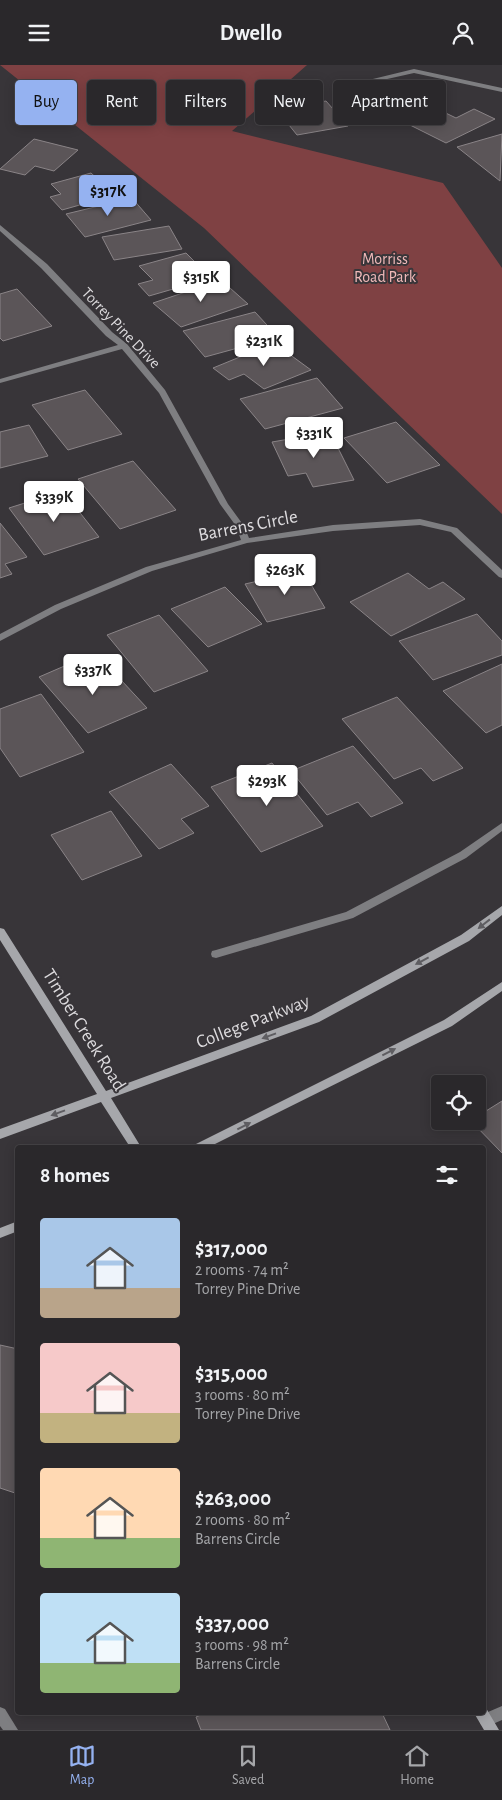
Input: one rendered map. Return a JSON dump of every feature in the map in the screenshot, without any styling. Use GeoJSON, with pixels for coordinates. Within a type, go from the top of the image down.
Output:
{"type":"FeatureCollection","features":[{"type":"Feature","properties":{"kind":"main road","name":"College Parkway"},"geometry":{"type":"LineString","coordinates":[[0,1134],[315,1019],[465,938],[502,910]]}},
{"type":"Feature","properties":{"kind":"main road","name":"Timber Creek Road"},"geometry":{"type":"LineString","coordinates":[[0,932],[135,1145]]}},
{"type":"Feature","properties":{"kind":"main road"},"geometry":{"type":"LineString","coordinates":[[204,1145],[448,1023],[502,986]]}},
{"type":"Feature","properties":{"kind":"main road"},"geometry":{"type":"LineString","coordinates":[[0,1233],[15,1226]]}},
{"type":"Feature","properties":{"kind":"street"},"geometry":{"type":"LineString","coordinates":[[374,80],[414,71],[502,90]]}},
{"type":"Feature","properties":{"kind":"street","name":"Torrey Pine Drive"},"geometry":{"type":"LineString","coordinates":[[0,227],[44,266],[109,334],[124,346],[162,391],[224,504],[240,526],[246,541]]}},
{"type":"Feature","properties":{"kind":"street"},"geometry":{"type":"LineString","coordinates":[[0,381],[124,346]]}},
{"type":"Feature","properties":{"kind":"street","name":"Barrens Circle"},"geometry":{"type":"LineString","coordinates":[[0,638],[58,607],[149,569],[246,541],[332,528],[420,522],[454,530],[502,575]]}},
{"type":"Feature","properties":{"kind":"street"},"geometry":{"type":"LineString","coordinates":[[216,954],[349,915],[463,855],[502,826]]}},
{"type":"Feature","properties":{"kind":"street"},"geometry":{"type":"LineString","coordinates":[[486,1721],[502,1713]]}},
{"type":"Feature","properties":{"kind":"street"},"geometry":{"type":"LineString","coordinates":[[0,1714],[11,1730]]}},
{"type":"Feature","properties":{"kind":"green space","name":"Morriss Road Park"},"geometry":{"type":"Polygon","coordinates":[[[0,65],[307,65],[290,80],[255,80],[255,111],[245,120],[245,80],[166,80],[166,125],[239,125],[232,131],[443,183],[502,268],[502,514],[204,228],[75,125],[77,125],[77,80],[19,80],[0,65]]]}},
{"type":"Feature","properties":{"kind":"building"},"geometry":{"type":"Polygon","coordinates":[[[326,101],[333,109],[333,125],[348,126],[297,135],[289,125],[323,125],[323,102],[326,101]]]}},
{"type":"Feature","properties":{"kind":"building"},"geometry":{"type":"Polygon","coordinates":[[[474,109],[495,119],[446,143],[410,125],[446,125],[446,113],[456,118],[474,109]]]}},
{"type":"Feature","properties":{"kind":"building"},"geometry":{"type":"Polygon","coordinates":[[[502,134],[500,181],[457,147],[502,134]]]}},
{"type":"Feature","properties":{"kind":"building"},"geometry":{"type":"Polygon","coordinates":[[[34,139],[78,150],[54,171],[35,166],[25,175],[0,169],[34,139]]]}},
{"type":"Feature","properties":{"kind":"building"},"geometry":{"type":"Polygon","coordinates":[[[91,173],[115,195],[62,210],[50,197],[61,194],[51,184],[91,173]]]}},
{"type":"Feature","properties":{"kind":"building"},"geometry":{"type":"Polygon","coordinates":[[[132,198],[151,220],[85,237],[66,214],[132,198]]]}},
{"type":"Feature","properties":{"kind":"building"},"geometry":{"type":"Polygon","coordinates":[[[169,226],[182,249],[114,260],[102,237],[169,226]]]}},
{"type":"Feature","properties":{"kind":"building"},"geometry":{"type":"Polygon","coordinates":[[[186,253],[211,278],[149,296],[138,284],[153,280],[139,266],[186,253]]]}},
{"type":"Feature","properties":{"kind":"building"},"geometry":{"type":"Polygon","coordinates":[[[221,280],[248,304],[181,327],[153,303],[221,280]]]}},
{"type":"Feature","properties":{"kind":"building"},"geometry":{"type":"Polygon","coordinates":[[[17,289],[52,326],[3,341],[0,338],[0,294],[17,289]]]}},
{"type":"Feature","properties":{"kind":"building"},"geometry":{"type":"Polygon","coordinates":[[[255,312],[278,337],[205,357],[183,331],[255,312]]]}},
{"type":"Feature","properties":{"kind":"building"},"geometry":{"type":"Polygon","coordinates":[[[274,343],[311,370],[264,389],[244,374],[229,380],[213,368],[274,343]]]}},
{"type":"Feature","properties":{"kind":"building"},"geometry":{"type":"Polygon","coordinates":[[[317,378],[343,408],[265,429],[240,399],[317,378]]]}},
{"type":"Feature","properties":{"kind":"building"},"geometry":{"type":"Polygon","coordinates":[[[85,390],[122,434],[68,450],[32,405],[85,390]]]}},
{"type":"Feature","properties":{"kind":"building"},"geometry":{"type":"Polygon","coordinates":[[[396,422],[440,465],[387,483],[344,438],[396,422]]]}},
{"type":"Feature","properties":{"kind":"building"},"geometry":{"type":"Polygon","coordinates":[[[29,425],[48,456],[0,468],[0,432],[29,425]]]}},
{"type":"Feature","properties":{"kind":"building"},"geometry":{"type":"Polygon","coordinates":[[[330,432],[354,480],[313,487],[306,473],[288,476],[272,442],[330,432]]]}},
{"type":"Feature","properties":{"kind":"building"},"geometry":{"type":"Polygon","coordinates":[[[133,461],[176,510],[120,529],[78,479],[133,461]]]}},
{"type":"Feature","properties":{"kind":"building"},"geometry":{"type":"Polygon","coordinates":[[[63,491],[99,537],[44,555],[9,508],[63,491]]]}},
{"type":"Feature","properties":{"kind":"building"},"geometry":{"type":"Polygon","coordinates":[[[0,523],[27,557],[5,564],[12,574],[0,578],[0,523]]]}},
{"type":"Feature","properties":{"kind":"building"},"geometry":{"type":"Polygon","coordinates":[[[303,571],[325,608],[267,622],[245,584],[303,571]]]}},
{"type":"Feature","properties":{"kind":"building"},"geometry":{"type":"Polygon","coordinates":[[[408,573],[429,589],[443,582],[465,599],[391,636],[350,602],[408,573]]]}},
{"type":"Feature","properties":{"kind":"building"},"geometry":{"type":"Polygon","coordinates":[[[225,587],[262,624],[208,647],[171,609],[225,587]]]}},
{"type":"Feature","properties":{"kind":"building"},"geometry":{"type":"Polygon","coordinates":[[[477,614],[502,641],[502,655],[433,680],[399,641],[477,614]]]}},
{"type":"Feature","properties":{"kind":"building"},"geometry":{"type":"Polygon","coordinates":[[[159,615],[208,671],[154,692],[107,635],[159,615]]]}},
{"type":"Feature","properties":{"kind":"building"},"geometry":{"type":"Polygon","coordinates":[[[76,661],[89,676],[109,667],[147,708],[88,733],[39,677],[76,661]]]}},
{"type":"Feature","properties":{"kind":"building"},"geometry":{"type":"Polygon","coordinates":[[[502,664],[502,725],[486,733],[443,691],[502,664]]]}},
{"type":"Feature","properties":{"kind":"building"},"geometry":{"type":"Polygon","coordinates":[[[41,694],[84,752],[20,777],[0,748],[0,709],[41,694]]]}},
{"type":"Feature","properties":{"kind":"building"},"geometry":{"type":"Polygon","coordinates":[[[397,697],[463,768],[433,781],[421,768],[394,779],[342,719],[397,697]]]}},
{"type":"Feature","properties":{"kind":"building"},"geometry":{"type":"Polygon","coordinates":[[[353,746],[403,803],[371,817],[358,802],[327,815],[291,771],[353,746]]]}},
{"type":"Feature","properties":{"kind":"building"},"geometry":{"type":"Polygon","coordinates":[[[272,763],[323,826],[261,852],[211,787],[272,763]]]}},
{"type":"Feature","properties":{"kind":"building"},"geometry":{"type":"Polygon","coordinates":[[[171,764],[209,806],[181,819],[194,833],[159,849],[109,792],[171,764]]]}},
{"type":"Feature","properties":{"kind":"building"},"geometry":{"type":"Polygon","coordinates":[[[111,811],[142,856],[82,880],[51,835],[111,811]]]}},
{"type":"Feature","properties":{"kind":"building"},"geometry":{"type":"Polygon","coordinates":[[[502,1101],[502,1153],[480,1130],[486,1130],[486,1111],[502,1101]]]}},
{"type":"Feature","properties":{"kind":"building"},"geometry":{"type":"Polygon","coordinates":[[[0,1345],[15,1348],[15,1493],[0,1488],[0,1345]]]}},
{"type":"Feature","properties":{"kind":"building"},"geometry":{"type":"Polygon","coordinates":[[[201,1715],[383,1715],[390,1730],[201,1730],[196,1717],[201,1715]]]}}]}
